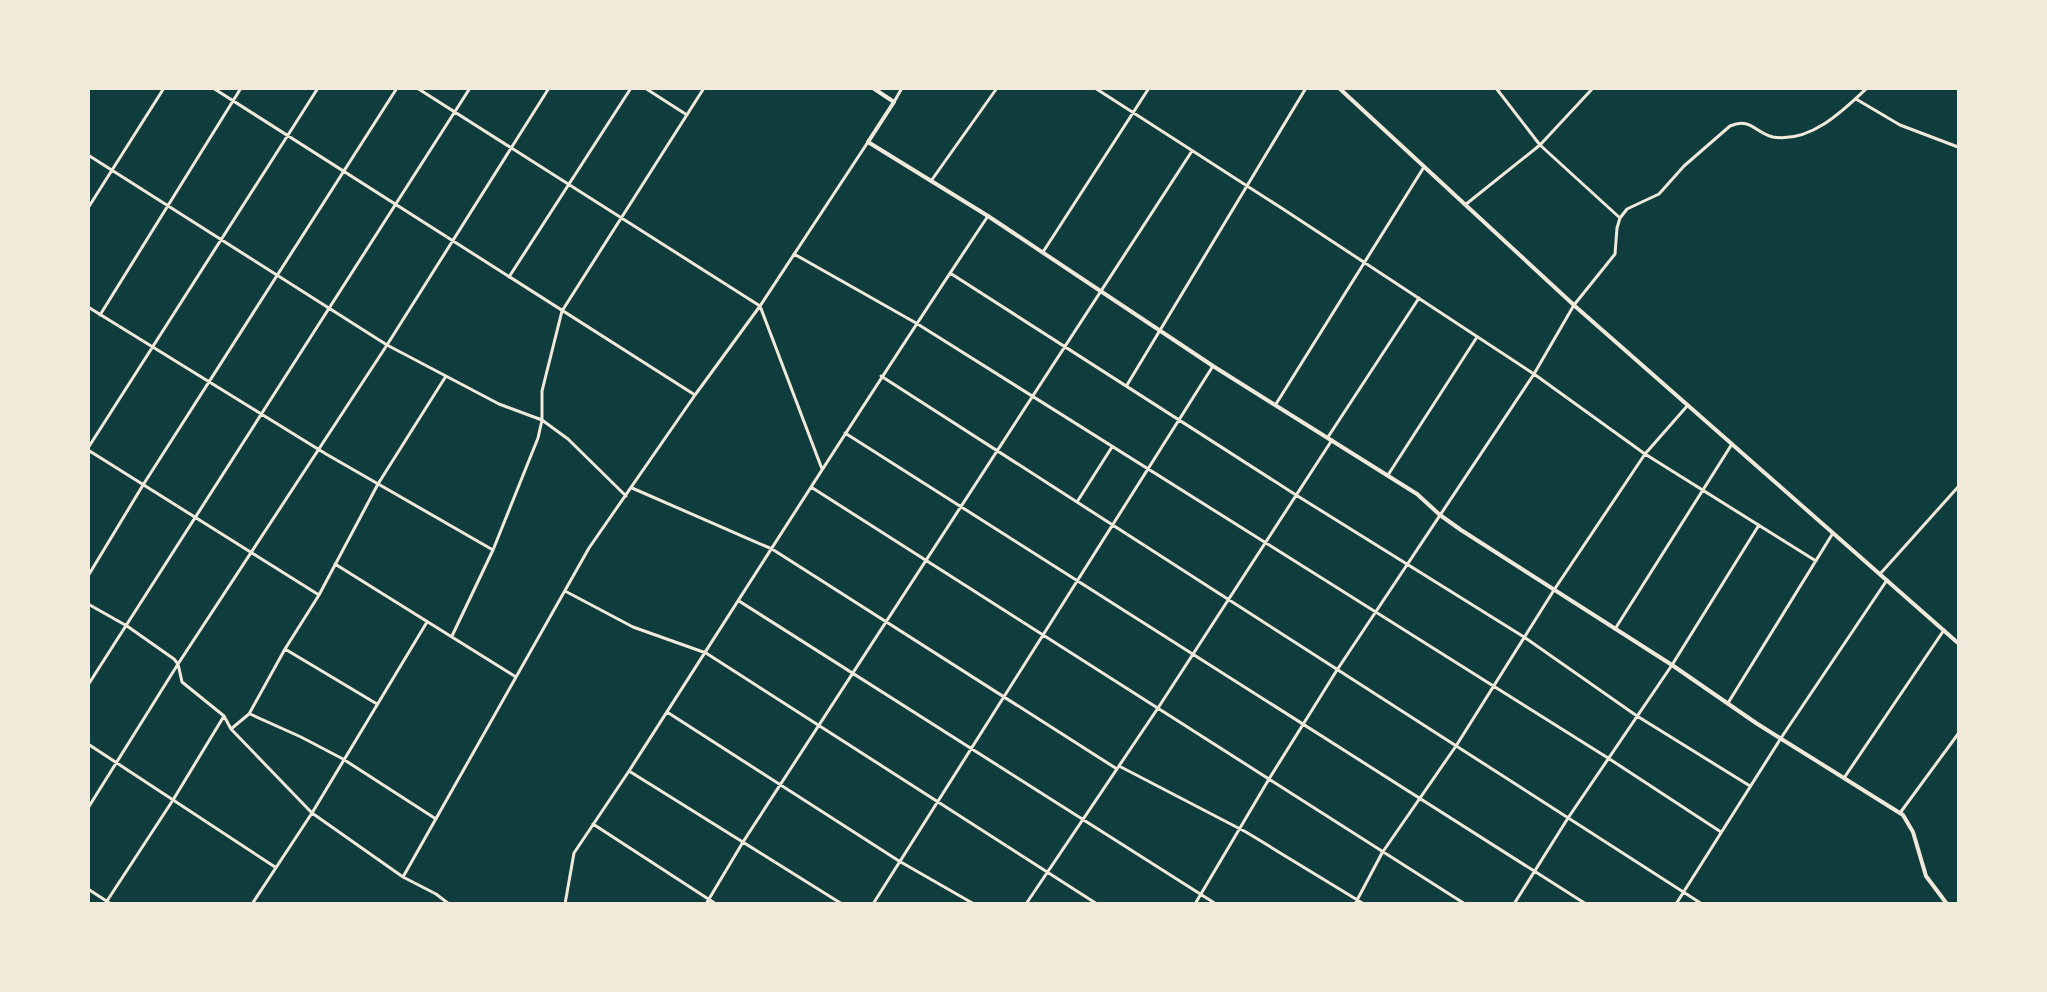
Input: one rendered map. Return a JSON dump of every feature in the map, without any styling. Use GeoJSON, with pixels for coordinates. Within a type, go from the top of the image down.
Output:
{"type":"FeatureCollection","features":[{"type":"Feature","properties":{"kind":"street"},"geometry":{"type":"LineString","coordinates":[[88,208],[164,88]]}},
{"type":"Feature","properties":{"kind":"street"},"geometry":{"type":"LineString","coordinates":[[213,88],[695,395]]}},
{"type":"Feature","properties":{"kind":"street"},"geometry":{"type":"LineString","coordinates":[[100,315],[241,88]]}},
{"type":"Feature","properties":{"kind":"street"},"geometry":{"type":"LineString","coordinates":[[318,88],[88,449],[319,596]]}},
{"type":"Feature","properties":{"kind":"street"},"geometry":{"type":"LineString","coordinates":[[88,576],[143,485],[397,88]]}},
{"type":"Feature","properties":{"kind":"street"},"geometry":{"type":"LineString","coordinates":[[417,88],[760,306],[822,469]]}},
{"type":"Feature","properties":{"kind":"street"},"geometry":{"type":"LineString","coordinates":[[88,685],[470,88]]}},
{"type":"Feature","properties":{"kind":"street"},"geometry":{"type":"LineString","coordinates":[[88,808],[178,664],[387,345],[549,88]]}},
{"type":"Feature","properties":{"kind":"street"},"geometry":{"type":"LineString","coordinates":[[509,277],[631,88]]}},
{"type":"Feature","properties":{"kind":"street"},"geometry":{"type":"LineString","coordinates":[[645,88],[687,115]]}},
{"type":"Feature","properties":{"kind":"street"},"geometry":{"type":"LineString","coordinates":[[452,636],[493,550],[538,438],[542,420],[542,391],[562,311],[704,88]]}},
{"type":"Feature","properties":{"kind":"street"},"geometry":{"type":"LineString","coordinates":[[873,88],[894,102]]}},
{"type":"Feature","properties":{"kind":"street"},"geometry":{"type":"LineString","coordinates":[[403,877],[589,548],[760,306],[902,88]]}},
{"type":"Feature","properties":{"kind":"street"},"geometry":{"type":"LineString","coordinates":[[931,181],[998,88]]}},
{"type":"Feature","properties":{"kind":"street"},"geometry":{"type":"LineString","coordinates":[[1095,88],[1419,298],[1534,375],[1645,454],[1816,561]]}},
{"type":"Feature","properties":{"kind":"street"},"geometry":{"type":"LineString","coordinates":[[1043,252],[1149,88]]}},
{"type":"Feature","properties":{"kind":"street"},"geometry":{"type":"LineString","coordinates":[[1127,386],[1306,88]]}},
{"type":"Feature","properties":{"kind":"street"},"geometry":{"type":"LineString","coordinates":[[1340,88],[1574,305],[1959,643]]}},
{"type":"Feature","properties":{"kind":"street"},"geometry":{"type":"LineString","coordinates":[[1496,88],[1540,145],[1620,218]]}},
{"type":"Feature","properties":{"kind":"street"},"geometry":{"type":"LineString","coordinates":[[1465,204],[1540,145],[1593,88]]}},
{"type":"Feature","properties":{"kind":"street"},"geometry":{"type":"LineString","coordinates":[[1195,903],[1338,670],[1534,375],[1574,305],[1615,254],[1620,218],[1627,209],[1659,194],[1684,166],[1730,126],[1739,122],[1774,137],[1799,135],[1822,126],[1867,88]]}},
{"type":"Feature","properties":{"kind":"street"},"geometry":{"type":"LineString","coordinates":[[1856,99],[1900,125],[1959,147]]}},
{"type":"Feature","properties":{"kind":"street"},"geometry":{"type":"LineString","coordinates":[[868,142],[988,216],[1214,366],[1388,475],[1417,494],[1440,515],[1780,738],[1900,813],[1913,832],[1926,876],[1947,903]]}},
{"type":"Feature","properties":{"kind":"street"},"geometry":{"type":"LineString","coordinates":[[708,901],[743,842],[1191,150]]}},
{"type":"Feature","properties":{"kind":"street"},"geometry":{"type":"LineString","coordinates":[[88,155],[387,345],[499,404],[542,420],[568,439],[626,496]]}},
{"type":"Feature","properties":{"kind":"street"},"geometry":{"type":"LineString","coordinates":[[1276,404],[1424,167]]}},
{"type":"Feature","properties":{"kind":"street"},"geometry":{"type":"LineString","coordinates":[[565,903],[574,853],[706,653],[881,376],[988,216]]}},
{"type":"Feature","properties":{"kind":"street"},"geometry":{"type":"LineString","coordinates":[[794,254],[916,323],[1608,758],[1721,832]]}},
{"type":"Feature","properties":{"kind":"street"},"geometry":{"type":"LineString","coordinates":[[950,273],[1296,495],[1524,637],[1637,716],[1750,786]]}},
{"type":"Feature","properties":{"kind":"street"},"geometry":{"type":"LineString","coordinates":[[1026,903],[1158,708],[1296,495],[1419,298]]}},
{"type":"Feature","properties":{"kind":"street"},"geometry":{"type":"LineString","coordinates":[[88,307],[319,450],[493,550]]}},
{"type":"Feature","properties":{"kind":"street"},"geometry":{"type":"LineString","coordinates":[[1388,475],[1477,337]]}},
{"type":"Feature","properties":{"kind":"street"},"geometry":{"type":"LineString","coordinates":[[873,903],[1214,366]]}},
{"type":"Feature","properties":{"kind":"street"},"geometry":{"type":"LineString","coordinates":[[231,729],[249,714],[285,648],[319,596],[378,484],[446,376]]}},
{"type":"Feature","properties":{"kind":"street"},"geometry":{"type":"LineString","coordinates":[[881,376],[1702,903]]}},
{"type":"Feature","properties":{"kind":"street"},"geometry":{"type":"LineString","coordinates":[[1356,901],[1383,852],[1456,746],[1554,590],[1645,454],[1688,405]]}},
{"type":"Feature","properties":{"kind":"street"},"geometry":{"type":"LineString","coordinates":[[845,433],[1586,903]]}},
{"type":"Feature","properties":{"kind":"street"},"geometry":{"type":"LineString","coordinates":[[1616,629],[1732,444]]}},
{"type":"Feature","properties":{"kind":"street"},"geometry":{"type":"LineString","coordinates":[[1077,502],[1112,447]]}},
{"type":"Feature","properties":{"kind":"street"},"geometry":{"type":"LineString","coordinates":[[811,487],[1465,903]]}},
{"type":"Feature","properties":{"kind":"street"},"geometry":{"type":"LineString","coordinates":[[1880,574],[1959,487]]}},
{"type":"Feature","properties":{"kind":"street"},"geometry":{"type":"LineString","coordinates":[[632,488],[772,549],[1003,697],[1118,767],[1239,828],[1356,901],[1365,903]]}},
{"type":"Feature","properties":{"kind":"street"},"geometry":{"type":"LineString","coordinates":[[1514,903],[1671,665],[1759,525]]}},
{"type":"Feature","properties":{"kind":"street"},"geometry":{"type":"LineString","coordinates":[[1728,703],[1833,533]]}},
{"type":"Feature","properties":{"kind":"street"},"geometry":{"type":"LineString","coordinates":[[336,564],[516,677]]}},
{"type":"Feature","properties":{"kind":"street"},"geometry":{"type":"LineString","coordinates":[[1676,903],[1780,738],[1887,580]]}},
{"type":"Feature","properties":{"kind":"street"},"geometry":{"type":"LineString","coordinates":[[565,591],[633,627],[706,653],[1097,903]]}},
{"type":"Feature","properties":{"kind":"street"},"geometry":{"type":"LineString","coordinates":[[739,601],[1216,903]]}},
{"type":"Feature","properties":{"kind":"street"},"geometry":{"type":"LineString","coordinates":[[88,604],[127,626],[174,659],[178,664],[182,682],[224,716],[231,729],[312,813],[403,877],[450,903]]}},
{"type":"Feature","properties":{"kind":"street"},"geometry":{"type":"LineString","coordinates":[[252,903],[312,813],[428,621]]}},
{"type":"Feature","properties":{"kind":"street"},"geometry":{"type":"LineString","coordinates":[[1844,778],[1944,630]]}},
{"type":"Feature","properties":{"kind":"street"},"geometry":{"type":"LineString","coordinates":[[285,648],[377,705]]}},
{"type":"Feature","properties":{"kind":"street"},"geometry":{"type":"LineString","coordinates":[[667,712],[899,861],[974,903]]}},
{"type":"Feature","properties":{"kind":"street"},"geometry":{"type":"LineString","coordinates":[[249,714],[343,759],[436,819]]}},
{"type":"Feature","properties":{"kind":"street"},"geometry":{"type":"LineString","coordinates":[[88,889],[108,903],[224,716]]}},
{"type":"Feature","properties":{"kind":"street"},"geometry":{"type":"LineString","coordinates":[[1900,813],[1959,734]]}},
{"type":"Feature","properties":{"kind":"street"},"geometry":{"type":"LineString","coordinates":[[88,744],[275,867]]}},
{"type":"Feature","properties":{"kind":"street"},"geometry":{"type":"LineString","coordinates":[[629,771],[842,903]]}},
{"type":"Feature","properties":{"kind":"street"},"geometry":{"type":"LineString","coordinates":[[593,824],[708,901],[716,903]]}}]}
